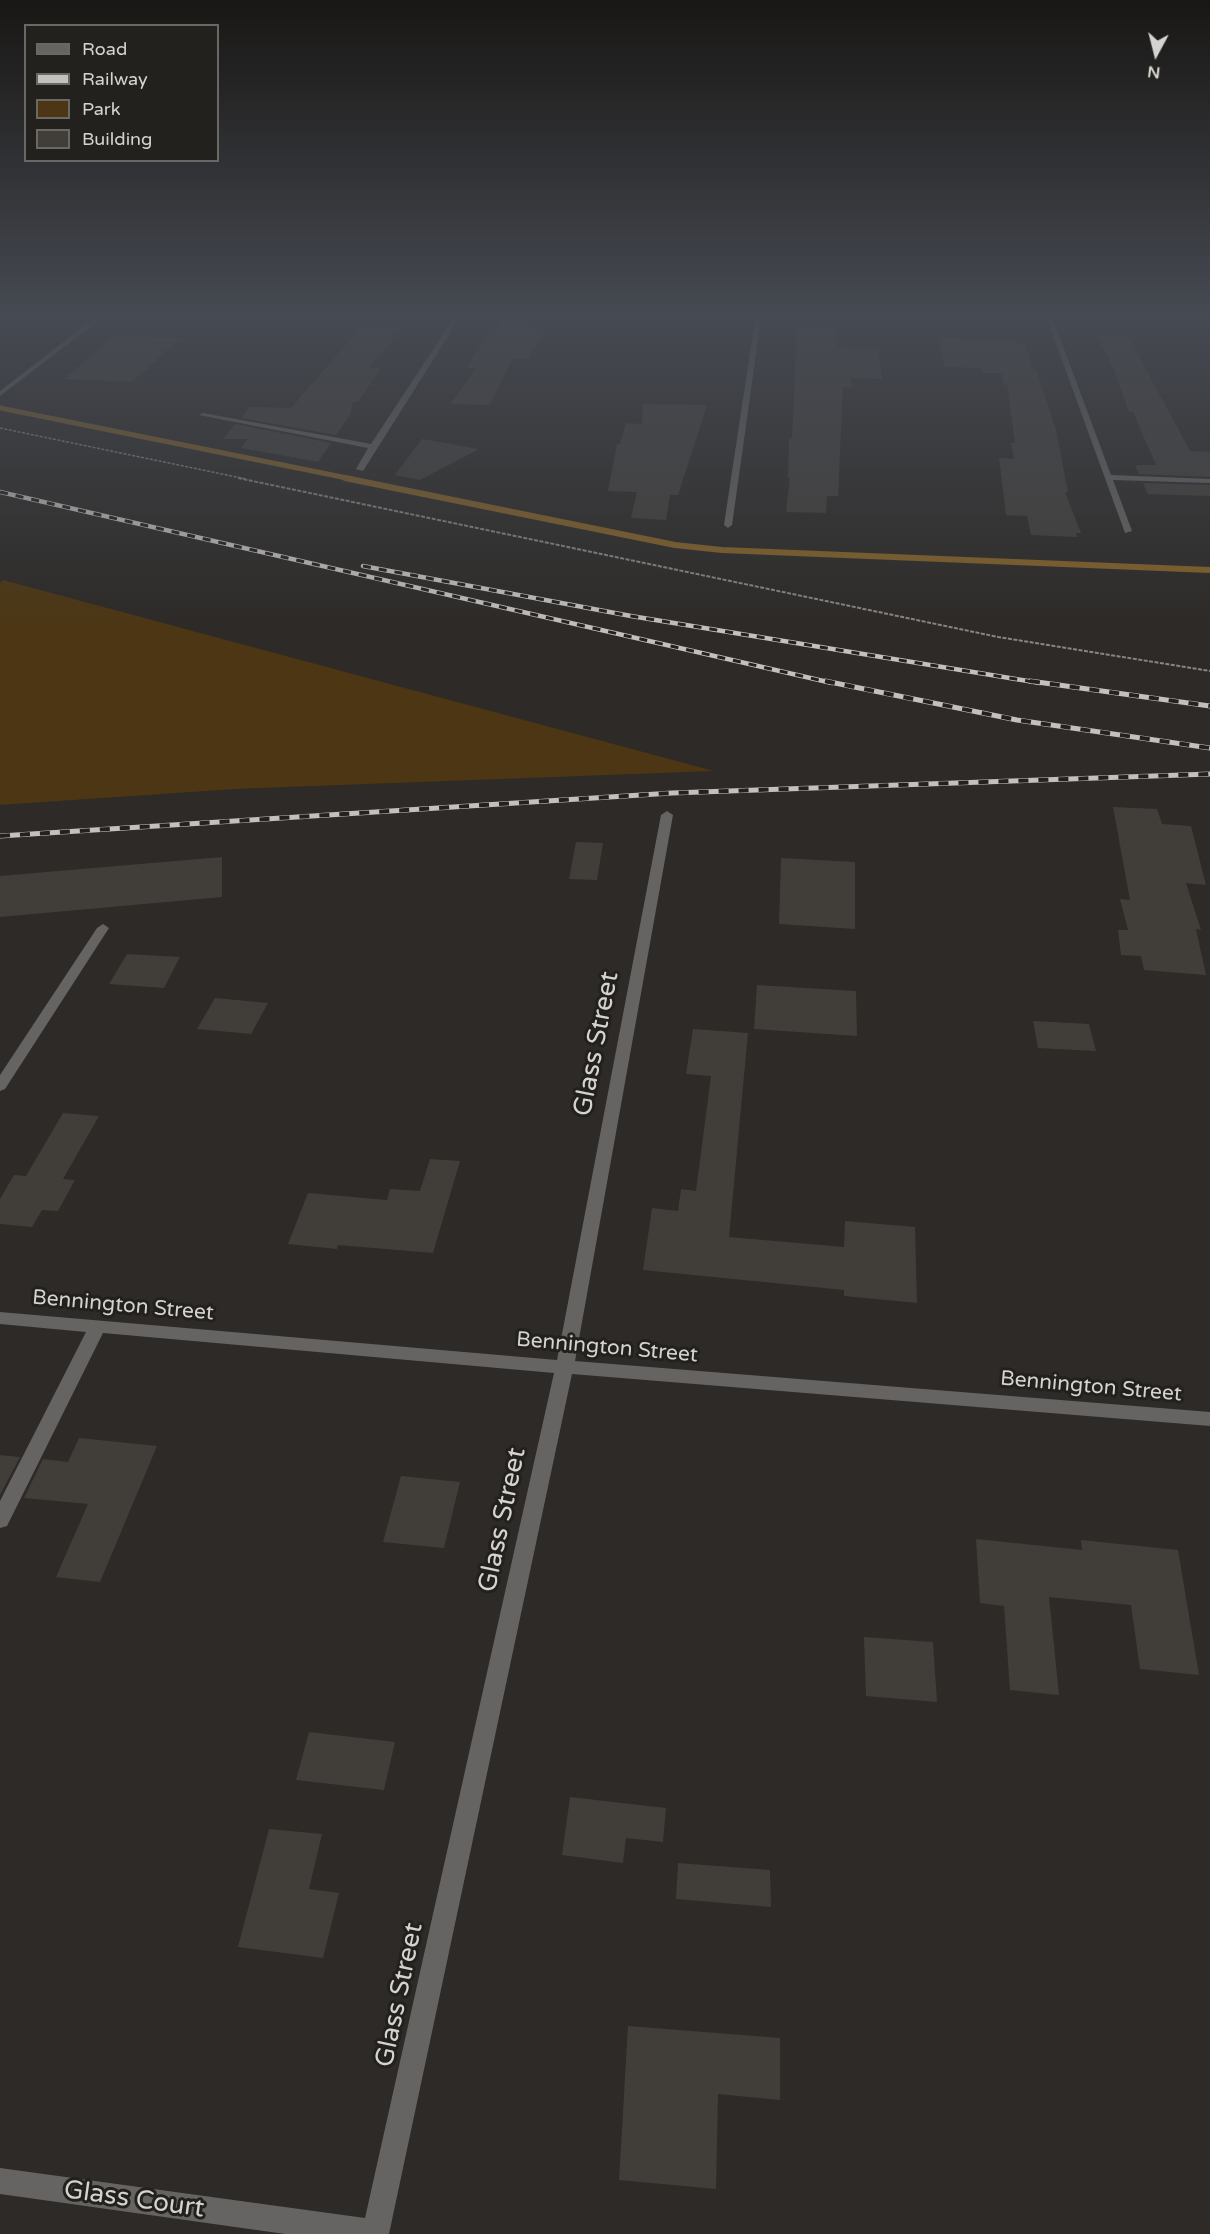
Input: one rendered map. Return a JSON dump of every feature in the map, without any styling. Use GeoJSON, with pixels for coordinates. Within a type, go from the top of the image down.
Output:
{"type":"FeatureCollection","features":[{"type":"Feature","properties":{"kind":"street"},"geometry":{"type":"LineString","coordinates":[[250,423],[375,445]]}},
{"type":"Feature","properties":{"kind":"street"},"geometry":{"type":"LineString","coordinates":[[360,469],[389,423]]}},
{"type":"Feature","properties":{"kind":"street"},"geometry":{"type":"LineString","coordinates":[[728,525],[743,423]]}},
{"type":"Feature","properties":{"kind":"street"},"geometry":{"type":"LineString","coordinates":[[1088,423],[1128,531]]}},
{"type":"Feature","properties":{"kind":"street"},"geometry":{"type":"LineString","coordinates":[[1108,477],[1210,481]]}},
{"type":"Feature","properties":{"kind":"street","name":"Glass Street"},"geometry":{"type":"LineString","coordinates":[[375,2234],[564,1367],[667,815]]}},
{"type":"Feature","properties":{"kind":"street"},"geometry":{"type":"LineString","coordinates":[[0,1086],[103,928]]}},
{"type":"Feature","properties":{"kind":"street","name":"Bennington Street"},"geometry":{"type":"LineString","coordinates":[[0,1318],[564,1367],[1210,1419]]}},
{"type":"Feature","properties":{"kind":"street"},"geometry":{"type":"LineString","coordinates":[[0,1520],[98,1326]]}},
{"type":"Feature","properties":{"kind":"street","name":"Glass Court"},"geometry":{"type":"LineString","coordinates":[[0,2181],[375,2234]]}},
{"type":"Feature","properties":{"kind":"path"},"geometry":{"type":"LineString","coordinates":[[0,428],[998,637],[1210,671]]}},
{"type":"Feature","properties":{"kind":"green space"},"geometry":{"type":"Polygon","coordinates":[[[3,580],[714,771],[235,789],[0,805],[0,583],[3,580]]]}},
{"type":"Feature","properties":{"kind":"building"},"geometry":{"type":"Polygon","coordinates":[[[270,423],[344,423],[336,435],[270,423]]]}},
{"type":"Feature","properties":{"kind":"building"},"geometry":{"type":"Polygon","coordinates":[[[626,423],[701,423],[678,495],[670,495],[666,520],[631,518],[637,492],[608,491],[617,444],[620,444],[626,423]]]}},
{"type":"Feature","properties":{"kind":"building"},"geometry":{"type":"Polygon","coordinates":[[[793,423],[841,423],[838,496],[827,496],[826,513],[786,512],[790,478],[788,478],[789,438],[792,438],[793,423]]]}},
{"type":"Feature","properties":{"kind":"building"},"geometry":{"type":"Polygon","coordinates":[[[1012,423],[1054,423],[1068,492],[1065,492],[1081,533],[1076,533],[1077,537],[1031,535],[1027,516],[1006,515],[999,458],[1014,459],[1011,443],[1015,443],[1012,423]]]}},
{"type":"Feature","properties":{"kind":"building"},"geometry":{"type":"Polygon","coordinates":[[[1138,423],[1175,423],[1190,451],[1210,452],[1210,477],[1139,474],[1135,465],[1156,465],[1138,423]]]}},
{"type":"Feature","properties":{"kind":"building"},"geometry":{"type":"Polygon","coordinates":[[[235,424],[331,443],[318,462],[241,448],[248,439],[223,439],[235,424]]]}},
{"type":"Feature","properties":{"kind":"building"},"geometry":{"type":"Polygon","coordinates":[[[422,439],[479,449],[420,480],[395,475],[422,439]]]}},
{"type":"Feature","properties":{"kind":"building"},"geometry":{"type":"Polygon","coordinates":[[[1143,483],[1210,485],[1210,496],[1148,494],[1143,483]]]}},
{"type":"Feature","properties":{"kind":"building"},"geometry":{"type":"Polygon","coordinates":[[[1113,807],[1157,809],[1162,824],[1191,826],[1206,885],[1186,883],[1201,930],[1196,929],[1206,975],[1144,970],[1141,956],[1121,955],[1118,930],[1128,930],[1120,899],[1130,900],[1113,807]]]}},
{"type":"Feature","properties":{"kind":"building"},"geometry":{"type":"Polygon","coordinates":[[[576,842],[603,843],[597,880],[569,879],[576,842]]]}},
{"type":"Feature","properties":{"kind":"building"},"geometry":{"type":"Polygon","coordinates":[[[222,857],[222,897],[0,917],[0,876],[222,857]]]}},
{"type":"Feature","properties":{"kind":"building"},"geometry":{"type":"Polygon","coordinates":[[[781,858],[855,862],[855,929],[779,924],[781,858]]]}},
{"type":"Feature","properties":{"kind":"building"},"geometry":{"type":"Polygon","coordinates":[[[127,954],[180,957],[164,988],[109,984],[127,954]]]}},
{"type":"Feature","properties":{"kind":"building"},"geometry":{"type":"Polygon","coordinates":[[[757,985],[856,991],[857,1036],[754,1029],[757,985]]]}},
{"type":"Feature","properties":{"kind":"building"},"geometry":{"type":"Polygon","coordinates":[[[215,998],[268,1003],[251,1034],[197,1029],[215,998]]]}},
{"type":"Feature","properties":{"kind":"building"},"geometry":{"type":"Polygon","coordinates":[[[1033,1021],[1089,1024],[1096,1051],[1038,1048],[1033,1021]]]}},
{"type":"Feature","properties":{"kind":"building"},"geometry":{"type":"Polygon","coordinates":[[[693,1029],[748,1033],[729,1237],[844,1247],[845,1221],[915,1227],[917,1303],[844,1296],[844,1290],[643,1270],[652,1208],[678,1211],[681,1189],[696,1191],[711,1076],[686,1074],[693,1029]]]}},
{"type":"Feature","properties":{"kind":"building"},"geometry":{"type":"Polygon","coordinates":[[[63,1113],[99,1116],[63,1179],[75,1180],[58,1211],[42,1210],[32,1227],[0,1224],[0,1199],[14,1175],[26,1176],[63,1113]]]}},
{"type":"Feature","properties":{"kind":"building"},"geometry":{"type":"Polygon","coordinates":[[[430,1159],[460,1161],[433,1253],[338,1245],[337,1249],[288,1244],[308,1193],[387,1200],[390,1189],[420,1191],[430,1159]]]}},
{"type":"Feature","properties":{"kind":"building"},"geometry":{"type":"Polygon","coordinates":[[[79,1438],[157,1446],[100,1582],[56,1577],[88,1504],[24,1498],[43,1459],[68,1462],[79,1438]]]}},
{"type":"Feature","properties":{"kind":"building"},"geometry":{"type":"Polygon","coordinates":[[[0,1455],[20,1457],[0,1495],[0,1455]]]}},
{"type":"Feature","properties":{"kind":"building"},"geometry":{"type":"Polygon","coordinates":[[[401,1476],[460,1482],[444,1548],[383,1542],[401,1476]]]}},
{"type":"Feature","properties":{"kind":"building"},"geometry":{"type":"Polygon","coordinates":[[[976,1539],[1082,1550],[1081,1540],[1178,1550],[1199,1675],[1140,1669],[1131,1605],[1049,1597],[1059,1695],[1010,1690],[1004,1606],[980,1603],[976,1539]]]}},
{"type":"Feature","properties":{"kind":"building"},"geometry":{"type":"Polygon","coordinates":[[[864,1637],[933,1642],[937,1702],[866,1696],[864,1637]]]}},
{"type":"Feature","properties":{"kind":"building"},"geometry":{"type":"Polygon","coordinates":[[[309,1732],[395,1742],[384,1790],[296,1780],[309,1732]]]}},
{"type":"Feature","properties":{"kind":"building"},"geometry":{"type":"Polygon","coordinates":[[[570,1797],[666,1808],[663,1842],[626,1838],[623,1863],[562,1855],[570,1797]]]}},
{"type":"Feature","properties":{"kind":"building"},"geometry":{"type":"Polygon","coordinates":[[[269,1829],[322,1834],[309,1889],[339,1893],[323,1958],[238,1947],[269,1829]]]}},
{"type":"Feature","properties":{"kind":"building"},"geometry":{"type":"Polygon","coordinates":[[[678,1863],[770,1870],[771,1907],[676,1899],[678,1863]]]}},
{"type":"Feature","properties":{"kind":"building"},"geometry":{"type":"Polygon","coordinates":[[[628,2026],[780,2038],[780,2100],[718,2094],[716,2189],[619,2180],[628,2026]]]}},
{"type":"Feature","properties":{"kind":"waterway"},"geometry":{"type":"LineString","coordinates":[[76,423],[352,479]]}},
{"type":"Feature","properties":{"kind":"waterway"},"geometry":{"type":"LineString","coordinates":[[345,478],[675,545],[722,550],[1210,570]]}},
{"type":"Feature","properties":{"kind":"railway"},"geometry":{"type":"LineString","coordinates":[[0,492],[832,683]]}},
{"type":"Feature","properties":{"kind":"railway"},"geometry":{"type":"LineString","coordinates":[[363,566],[631,616],[1040,683]]}},
{"type":"Feature","properties":{"kind":"railway"},"geometry":{"type":"LineString","coordinates":[[825,681],[1017,720],[1210,748]]}},
{"type":"Feature","properties":{"kind":"railway"},"geometry":{"type":"LineString","coordinates":[[1030,681],[1210,706]]}},
{"type":"Feature","properties":{"kind":"railway"},"geometry":{"type":"LineString","coordinates":[[0,836],[672,793],[1210,774]]}}]}
